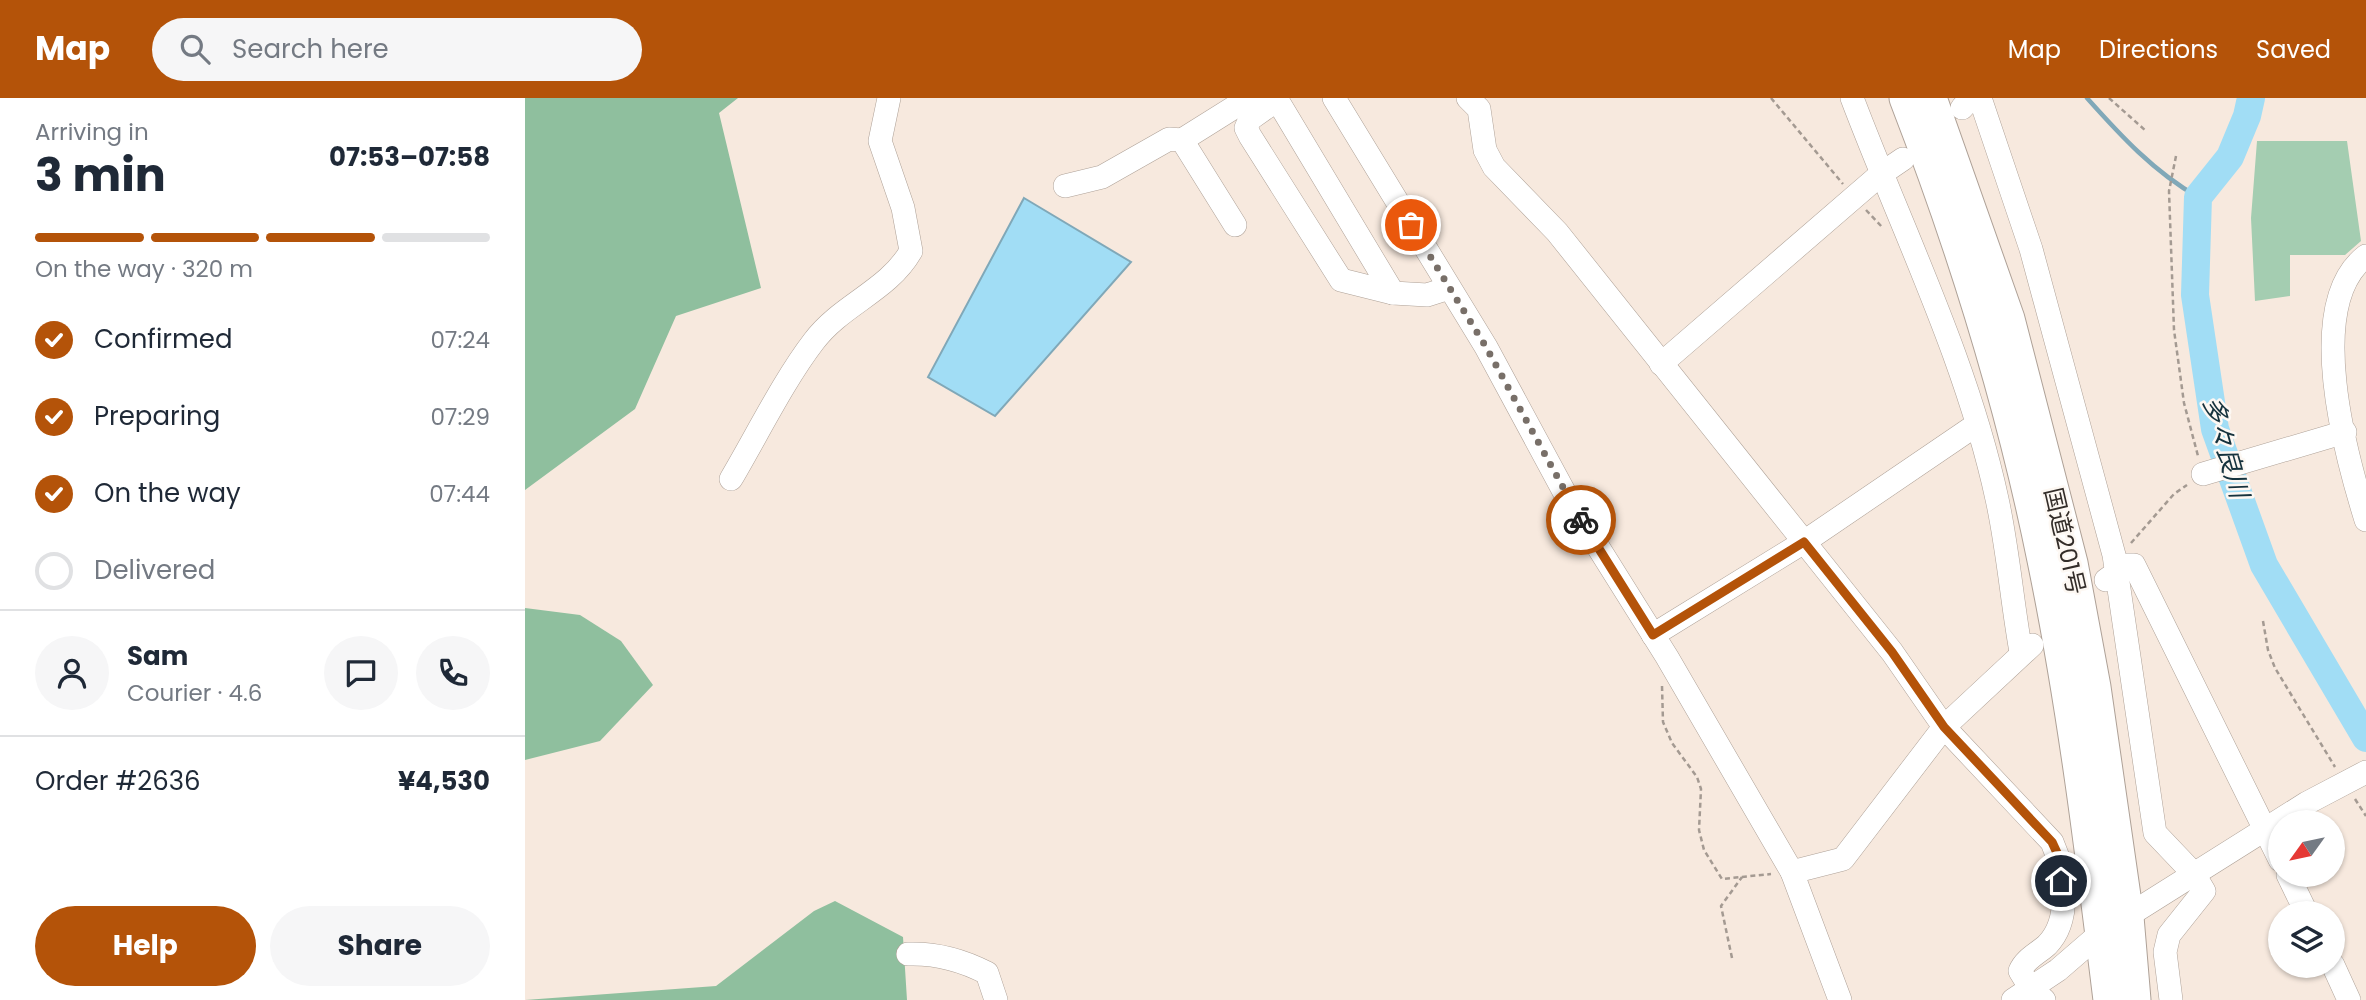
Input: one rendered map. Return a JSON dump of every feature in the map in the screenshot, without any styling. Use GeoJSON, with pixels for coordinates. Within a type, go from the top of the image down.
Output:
{"type":"FeatureCollection","features":[{"type":"Feature","properties":{"kind":"highway","name":"国道201号"},"geometry":{"type":"LineString","coordinates":[[1906,98],[1958,243],[2019,447],[2044,558],[2114,925],[2134,1000]]}},
{"type":"Feature","properties":{"kind":"highway","name":"国道201号"},"geometry":{"type":"LineString","coordinates":[[1930,98],[2008,319],[2061,523],[2094,687],[2114,925],[2110,1000]]}},
{"type":"Feature","properties":{"kind":"street"},"geometry":{"type":"LineString","coordinates":[[731,478],[814,341],[846,307],[885,283],[900,270],[911,251],[903,208],[880,141],[889,98]]}},
{"type":"Feature","properties":{"kind":"street"},"geometry":{"type":"LineString","coordinates":[[1065,186],[1102,177],[1169,139],[1182,140],[1249,98]]}},
{"type":"Feature","properties":{"kind":"street"},"geometry":{"type":"LineString","coordinates":[[1335,98],[1486,347],[1568,499],[1667,657],[1792,872],[1840,1000]]}},
{"type":"Feature","properties":{"kind":"street"},"geometry":{"type":"LineString","coordinates":[[1468,98],[1479,109],[1485,150],[1494,167],[1557,232],[1892,652],[1944,727],[2052,842],[2058,855],[2064,908],[2059,926],[2048,943],[2023,964],[2020,971],[2029,996],[2114,925],[2265,830],[2355,778]]}},
{"type":"Feature","properties":{"kind":"street"},"geometry":{"type":"LineString","coordinates":[[1792,872],[1843,859],[1944,727],[2026,649],[1997,499],[1976,425],[1940,316],[1851,98]]}},
{"type":"Feature","properties":{"kind":"street"},"geometry":{"type":"LineString","coordinates":[[1393,293],[1277,99],[1250,119],[1246,128],[1341,280],[1393,293],[1427,295],[1449,288]]}},
{"type":"Feature","properties":{"kind":"street"},"geometry":{"type":"LineString","coordinates":[[1971,102],[2031,249],[2111,569],[2155,833],[2193,874],[2204,891],[2199,900],[2177,922],[2169,936],[2165,952],[2171,1000]]}},
{"type":"Feature","properties":{"kind":"street"},"geometry":{"type":"LineString","coordinates":[[1182,140],[1235,225]]}},
{"type":"Feature","properties":{"kind":"street"},"geometry":{"type":"LineString","coordinates":[[1661,364],[1881,174],[1903,159]]}},
{"type":"Feature","properties":{"kind":"street"},"geometry":{"type":"LineString","coordinates":[[2366,256],[2352,267],[2338,302],[2331,365],[2345,432],[2361,484],[2366,520]]}},
{"type":"Feature","properties":{"kind":"street"},"geometry":{"type":"LineString","coordinates":[[1653,635],[1804,542],[1976,425]]}},
{"type":"Feature","properties":{"kind":"street"},"geometry":{"type":"LineString","coordinates":[[2203,474],[2345,432]]}},
{"type":"Feature","properties":{"kind":"street"},"geometry":{"type":"LineString","coordinates":[[2111,569],[2134,565],[2268,836]]}},
{"type":"Feature","properties":{"kind":"street"},"geometry":{"type":"LineString","coordinates":[[908,954],[927,953],[965,962],[987,973],[996,1000]]}},
{"type":"Feature","properties":{"kind":"street"},"geometry":{"type":"LineString","coordinates":[[2339,978],[2349,1000]]}},
{"type":"Feature","properties":{"kind":"path"},"geometry":{"type":"LineString","coordinates":[[1771,98],[1856,198]]}},
{"type":"Feature","properties":{"kind":"path"},"geometry":{"type":"LineString","coordinates":[[2109,98],[2146,131]]}},
{"type":"Feature","properties":{"kind":"path"},"geometry":{"type":"LineString","coordinates":[[2111,569],[2174,494],[2203,474],[2184,403],[2174,330],[2169,191],[2176,156]]}},
{"type":"Feature","properties":{"kind":"path"},"geometry":{"type":"LineString","coordinates":[[2263,621],[2268,650],[2275,668],[2355,778]]}},
{"type":"Feature","properties":{"kind":"path"},"geometry":{"type":"LineString","coordinates":[[1667,657],[1661,699],[1663,722],[1672,743],[1697,777],[1701,789],[1699,830],[1704,850],[1722,879],[1792,872]]}},
{"type":"Feature","properties":{"kind":"path"},"geometry":{"type":"LineString","coordinates":[[1732,958],[1721,906],[1742,877]]}},
{"type":"Feature","properties":{"kind":"green space"},"geometry":{"type":"Polygon","coordinates":[[[525,98],[738,98],[719,113],[761,288],[676,316],[635,409],[525,490],[525,98]]]}},
{"type":"Feature","properties":{"kind":"green space"},"geometry":{"type":"Polygon","coordinates":[[[2257,141],[2347,141],[2361,241],[2345,255],[2290,255],[2290,296],[2255,301],[2251,218],[2257,141]]]}},
{"type":"Feature","properties":{"kind":"green space"},"geometry":{"type":"Polygon","coordinates":[[[525,608],[580,615],[621,641],[653,685],[600,741],[525,760],[525,608]]]}},
{"type":"Feature","properties":{"kind":"green space"},"geometry":{"type":"Polygon","coordinates":[[[835,901],[903,937],[907,1000],[525,1000],[716,986],[814,911],[835,901]]]}},
{"type":"Feature","properties":{"kind":"water"},"geometry":{"type":"Polygon","coordinates":[[[1024,198],[1131,262],[995,416],[928,377],[1024,198]]]}},
{"type":"Feature","properties":{"kind":"waterway"},"geometry":{"type":"LineString","coordinates":[[2087,98],[2152,164],[2198,197]]}},
{"type":"Feature","properties":{"kind":"waterway","name":"多々良川"},"geometry":{"type":"LineString","coordinates":[[2251,98],[2247,116],[2230,157],[2198,197],[2195,295],[2215,429],[2264,565],[2366,738]]}},
{"type":"Feature","properties":{"kind":"way so far"},"geometry":{"type":"LineString","coordinates":[[1411,225],[1486,347],[1581,520]]}},
{"type":"Feature","properties":{"kind":"route"},"geometry":{"type":"LineString","coordinates":[[1581,520],[1653,635],[1804,542],[1892,652],[1944,727],[2052,842],[2058,855],[2061,881]]}}]}
